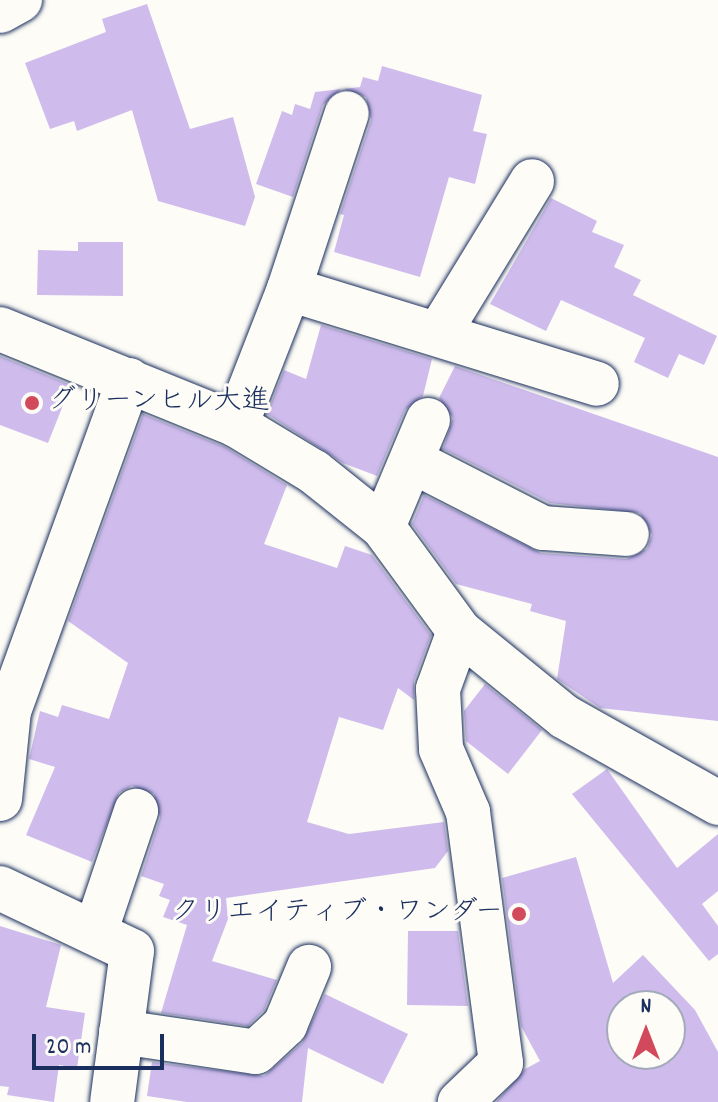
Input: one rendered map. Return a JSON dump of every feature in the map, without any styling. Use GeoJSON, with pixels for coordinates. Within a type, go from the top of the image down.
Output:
{"type":"FeatureCollection","features":[{"type":"Feature","properties":{"kind":"street"},"geometry":{"type":"LineString","coordinates":[[0,11],[20,0]]}},
{"type":"Feature","properties":{"kind":"street"},"geometry":{"type":"LineString","coordinates":[[236,425],[289,289],[347,113]]}},
{"type":"Feature","properties":{"kind":"street"},"geometry":{"type":"LineString","coordinates":[[439,333],[532,181]]}},
{"type":"Feature","properties":{"kind":"street"},"geometry":{"type":"LineString","coordinates":[[289,289],[597,384]]}},
{"type":"Feature","properties":{"kind":"street"},"geometry":{"type":"LineString","coordinates":[[0,329],[236,425],[314,472],[383,527],[459,631],[565,717],[718,803]]}},
{"type":"Feature","properties":{"kind":"street"},"geometry":{"type":"LineString","coordinates":[[0,799],[4,709],[129,380]]}},
{"type":"Feature","properties":{"kind":"street"},"geometry":{"type":"LineString","coordinates":[[383,527],[428,420]]}},
{"type":"Feature","properties":{"kind":"street"},"geometry":{"type":"LineString","coordinates":[[412,461],[543,528],[627,534]]}},
{"type":"Feature","properties":{"kind":"street"},"geometry":{"type":"LineString","coordinates":[[459,631],[438,689],[441,749],[468,812],[501,1063],[460,1102]]}},
{"type":"Feature","properties":{"kind":"street"},"geometry":{"type":"LineString","coordinates":[[95,933],[136,811]]}},
{"type":"Feature","properties":{"kind":"street"},"geometry":{"type":"LineString","coordinates":[[0,888],[132,951],[112,1102]]}},
{"type":"Feature","properties":{"kind":"street"},"geometry":{"type":"LineString","coordinates":[[121,1032],[256,1052],[285,1025],[309,967]]}},
{"type":"Feature","properties":{"kind":"building"},"geometry":{"type":"Polygon","coordinates":[[[147,4],[190,129],[233,117],[255,197],[245,226],[158,201],[132,110],[77,131],[74,121],[50,129],[25,63],[106,32],[102,19],[147,4]]]}},
{"type":"Feature","properties":{"kind":"building"},"geometry":{"type":"Polygon","coordinates":[[[382,66],[482,95],[473,131],[487,134],[475,184],[449,177],[420,277],[334,252],[344,215],[340,214],[371,120],[366,97],[344,89],[360,87],[363,77],[378,81],[382,66]]]}},
{"type":"Feature","properties":{"kind":"building"},"geometry":{"type":"Polygon","coordinates":[[[341,89],[323,105],[293,197],[256,184],[282,111],[292,115],[295,104],[310,109],[315,92],[341,89]]]}},
{"type":"Feature","properties":{"kind":"building"},"geometry":{"type":"Polygon","coordinates":[[[551,198],[597,221],[592,232],[624,245],[614,267],[641,280],[633,295],[717,336],[704,365],[679,354],[668,378],[634,362],[645,338],[561,300],[546,331],[490,304],[551,198]]]}},
{"type":"Feature","properties":{"kind":"building"},"geometry":{"type":"Polygon","coordinates":[[[78,242],[123,242],[123,296],[37,295],[38,250],[78,251],[78,242]]]}},
{"type":"Feature","properties":{"kind":"building"},"geometry":{"type":"Polygon","coordinates":[[[321,325],[432,359],[423,396],[405,410],[377,476],[343,463],[267,414],[284,370],[306,379],[321,325]]]}},
{"type":"Feature","properties":{"kind":"building","name":"グリーンヒル大進"},"geometry":{"type":"Polygon","coordinates":[[[0,356],[71,385],[48,443],[0,425],[0,356]]]}},
{"type":"Feature","properties":{"kind":"building"},"geometry":{"type":"Polygon","coordinates":[[[455,366],[718,457],[718,721],[600,708],[557,679],[566,621],[530,611],[532,604],[456,584],[412,524],[424,495],[541,553],[626,559],[647,549],[652,535],[640,513],[550,503],[443,449],[453,418],[439,398],[455,366]]]}},
{"type":"Feature","properties":{"kind":"building"},"geometry":{"type":"Polygon","coordinates":[[[143,414],[225,447],[287,485],[264,544],[337,568],[345,546],[372,555],[431,635],[414,681],[414,700],[398,688],[383,730],[339,717],[307,822],[349,834],[444,822],[448,851],[435,868],[226,898],[228,919],[212,961],[277,980],[264,1010],[248,1026],[161,1013],[187,925],[163,917],[170,900],[159,896],[164,884],[141,876],[160,818],[154,794],[132,786],[119,793],[92,862],[26,835],[55,767],[29,759],[40,711],[58,717],[62,705],[109,719],[128,663],[68,621],[143,414]]]}},
{"type":"Feature","properties":{"kind":"building"},"geometry":{"type":"Polygon","coordinates":[[[485,684],[542,730],[508,774],[466,741],[464,711],[485,684]]]}},
{"type":"Feature","properties":{"kind":"building"},"geometry":{"type":"Polygon","coordinates":[[[607,769],[677,868],[718,834],[718,891],[702,904],[718,926],[718,954],[709,961],[572,794],[607,769]]]}},
{"type":"Feature","properties":{"kind":"building"},"geometry":{"type":"Polygon","coordinates":[[[576,857],[613,983],[643,955],[676,990],[606,990],[606,1070],[686,1070],[686,1000],[695,1010],[718,1052],[718,1102],[496,1102],[525,1069],[540,1061],[521,1026],[502,878],[576,857]]]}},
{"type":"Feature","properties":{"kind":"building"},"geometry":{"type":"Polygon","coordinates":[[[0,926],[61,945],[46,1007],[85,1013],[77,1068],[59,1065],[54,1102],[7,1095],[9,1087],[0,1086],[0,926]]]}},
{"type":"Feature","properties":{"kind":"building"},"geometry":{"type":"Polygon","coordinates":[[[408,931],[458,931],[468,1006],[407,1005],[408,931]]]}},
{"type":"Feature","properties":{"kind":"building"},"geometry":{"type":"Polygon","coordinates":[[[325,994],[408,1034],[383,1084],[308,1048],[302,1102],[187,1102],[147,1096],[152,1062],[264,1076],[302,1043],[325,994]]]}},
{"type":"Feature","properties":{"kind":"place","name":"グリーンヒル大進"},"geometry":{"type":"Point","coordinates":[32,403]}},
{"type":"Feature","properties":{"kind":"place","name":"クリエイティブ・ワンダー"},"geometry":{"type":"Point","coordinates":[519,914]}}]}
